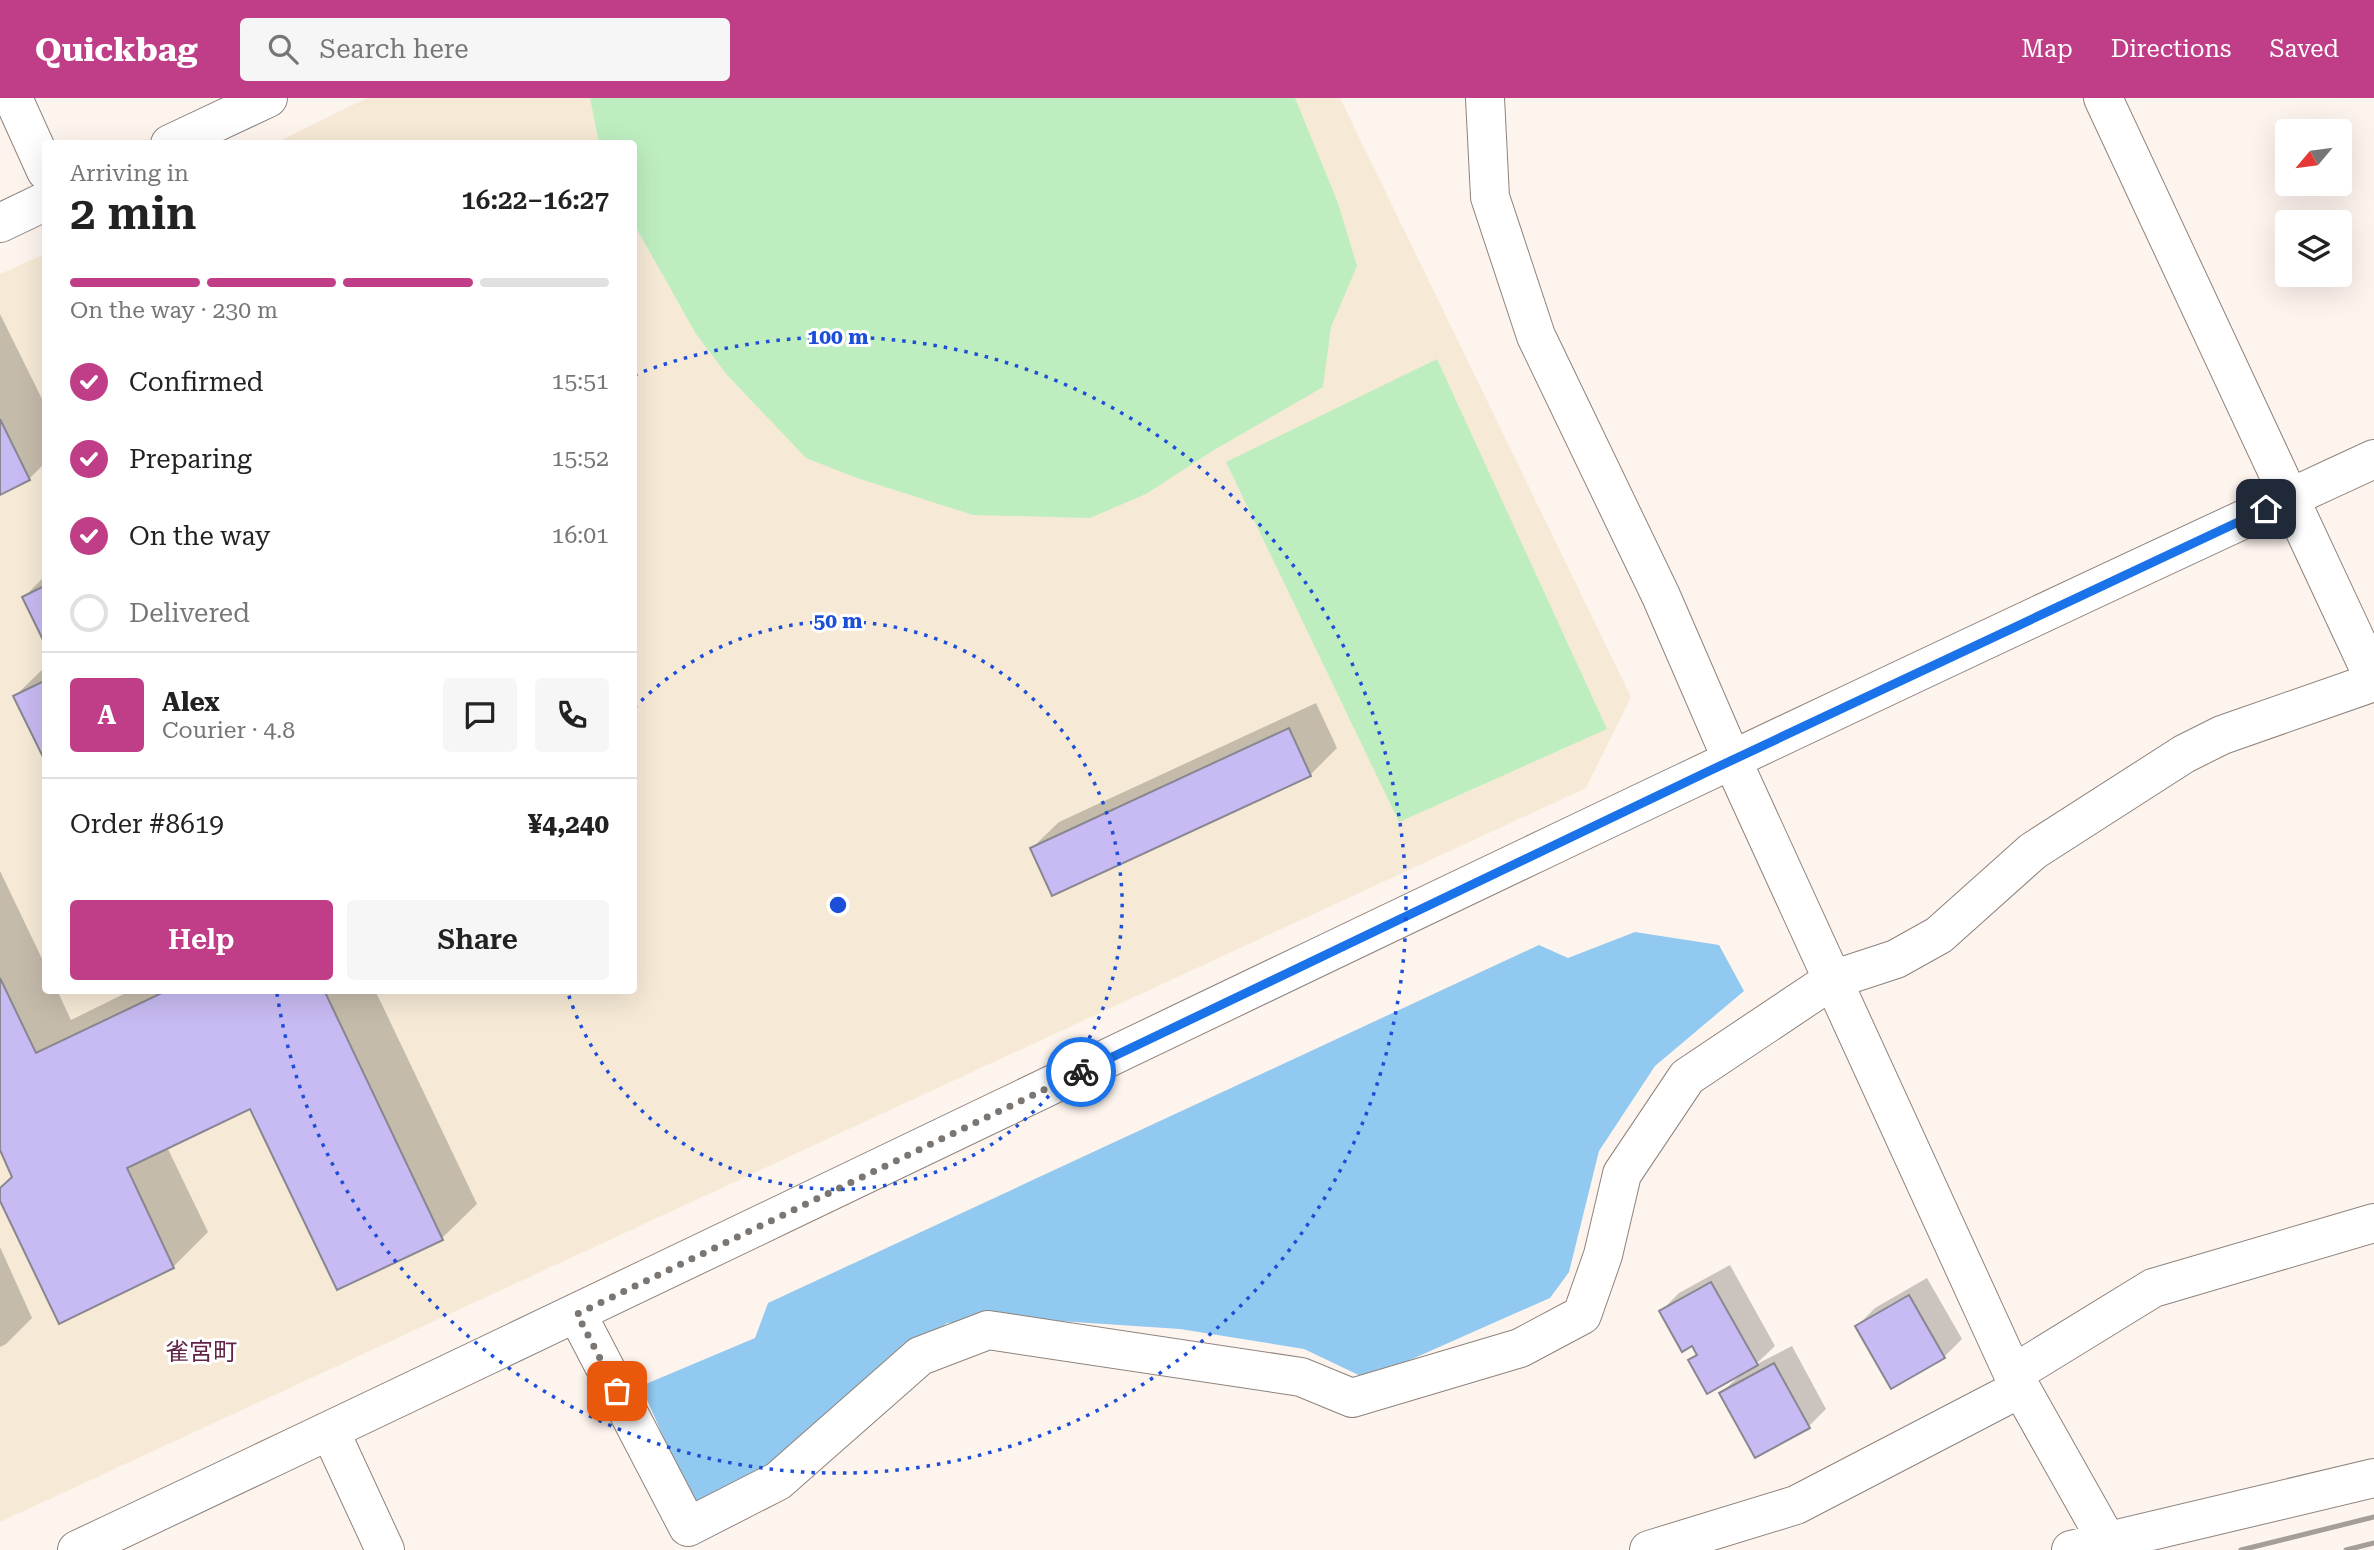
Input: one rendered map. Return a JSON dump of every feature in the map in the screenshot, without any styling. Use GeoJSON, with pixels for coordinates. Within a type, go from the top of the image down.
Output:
{"type":"FeatureCollection","features":[{"type":"Feature","properties":{"kind":"street"},"geometry":{"type":"LineString","coordinates":[[13,98],[42,162]]}},
{"type":"Feature","properties":{"kind":"street"},"geometry":{"type":"LineString","coordinates":[[179,140],[268,98]]}},
{"type":"Feature","properties":{"kind":"street"},"geometry":{"type":"LineString","coordinates":[[1485,98],[1490,197],[1536,336],[1661,596],[1832,980],[2017,1381],[2097,1547],[2374,1478]]}},
{"type":"Feature","properties":{"kind":"street"},"geometry":{"type":"LineString","coordinates":[[577,1314],[692,1539],[778,1481],[920,1356],[988,1330],[1301,1377],[1352,1398],[1520,1348],[1582,1315],[1603,1255],[1622,1174],[1687,1077],[1832,980],[1896,959],[1939,935],[2033,851],[2184,754],[2222,735],[2374,680],[2103,98]]}},
{"type":"Feature","properties":{"kind":"street"},"geometry":{"type":"LineString","coordinates":[[0,223],[42,203]]}},
{"type":"Feature","properties":{"kind":"street"},"geometry":{"type":"LineString","coordinates":[[76,1550],[577,1314],[1732,760],[2374,459]]}},
{"type":"Feature","properties":{"kind":"street"},"geometry":{"type":"LineString","coordinates":[[1649,1550],[1796,1505],[2017,1381],[2152,1288],[2374,1223]]}},
{"type":"Feature","properties":{"kind":"street"},"geometry":{"type":"LineString","coordinates":[[330,1431],[385,1550]]}},
{"type":"Feature","properties":{"kind":"shaded area"},"geometry":{"type":"Polygon","coordinates":[[[367,98],[1340,98],[1631,697],[1586,788],[0,1522],[0,274],[42,255],[42,994],[637,994],[637,140],[281,140],[367,98]]]}},
{"type":"Feature","properties":{"kind":"green space"},"geometry":{"type":"Polygon","coordinates":[[[590,98],[1295,98],[1338,203],[1357,266],[1331,327],[1323,387],[1214,450],[1146,494],[1090,518],[973,515],[857,478],[806,458],[727,375],[696,334],[637,229],[637,140],[598,140],[590,98]]]}},
{"type":"Feature","properties":{"kind":"green space"},"geometry":{"type":"Polygon","coordinates":[[[1437,359],[1607,729],[1399,822],[1226,462],[1437,359]]]}},
{"type":"Feature","properties":{"kind":"water"},"geometry":{"type":"Polygon","coordinates":[[[1635,932],[1719,945],[1744,991],[1655,1066],[1599,1151],[1569,1272],[1550,1298],[1367,1379],[1304,1349],[1180,1329],[1029,1319],[947,1323],[862,1387],[774,1470],[694,1507],[641,1386],[755,1338],[768,1303],[1539,945],[1568,958],[1635,932]]]}},
{"type":"Feature","properties":{"kind":"building"},"geometry":{"type":"Polygon","coordinates":[[[0,419],[30,480],[0,495],[0,419]]]}},
{"type":"Feature","properties":{"kind":"building"},"geometry":{"type":"Polygon","coordinates":[[[42,587],[42,638],[22,597],[42,587]]]}},
{"type":"Feature","properties":{"kind":"building"},"geometry":{"type":"Polygon","coordinates":[[[42,682],[42,755],[13,696],[42,682]]]}},
{"type":"Feature","properties":{"kind":"building"},"geometry":{"type":"Polygon","coordinates":[[[1289,728],[1311,776],[1052,896],[1030,848],[1289,728]]]}},
{"type":"Feature","properties":{"kind":"building"},"geometry":{"type":"Polygon","coordinates":[[[0,978],[36,1053],[160,994],[326,994],[443,1240],[337,1290],[250,1109],[127,1168],[174,1268],[59,1324],[0,1201],[0,1188],[12,1177],[0,1150],[0,978]]]}},
{"type":"Feature","properties":{"kind":"building"},"geometry":{"type":"Polygon","coordinates":[[[1711,1282],[1758,1365],[1707,1394],[1688,1360],[1697,1355],[1692,1346],[1682,1352],[1659,1311],[1711,1282]]]}},
{"type":"Feature","properties":{"kind":"building"},"geometry":{"type":"Polygon","coordinates":[[[1909,1295],[1945,1358],[1891,1389],[1855,1326],[1909,1295]]]}},
{"type":"Feature","properties":{"kind":"building"},"geometry":{"type":"Polygon","coordinates":[[[1774,1363],[1810,1428],[1755,1458],[1719,1393],[1774,1363]]]}},
{"type":"Feature","properties":{"kind":"railway"},"geometry":{"type":"LineString","coordinates":[[2241,1550],[2374,1517]]}},
{"type":"Feature","properties":{"kind":"railway"},"geometry":{"type":"LineString","coordinates":[[2346,1550],[2374,1543]]}},
{"type":"Feature","properties":{"kind":"way so far"},"geometry":{"type":"LineString","coordinates":[[617,1391],[577,1314],[1081,1072]]}},
{"type":"Feature","properties":{"kind":"district","name":"雀宮町"},"geometry":{"type":"Point","coordinates":[201,1352]}},
{"type":"Feature","properties":{"kind":"route"},"geometry":{"type":"LineString","coordinates":[[1081,1072],[1707,772],[2266,509]]}}]}
